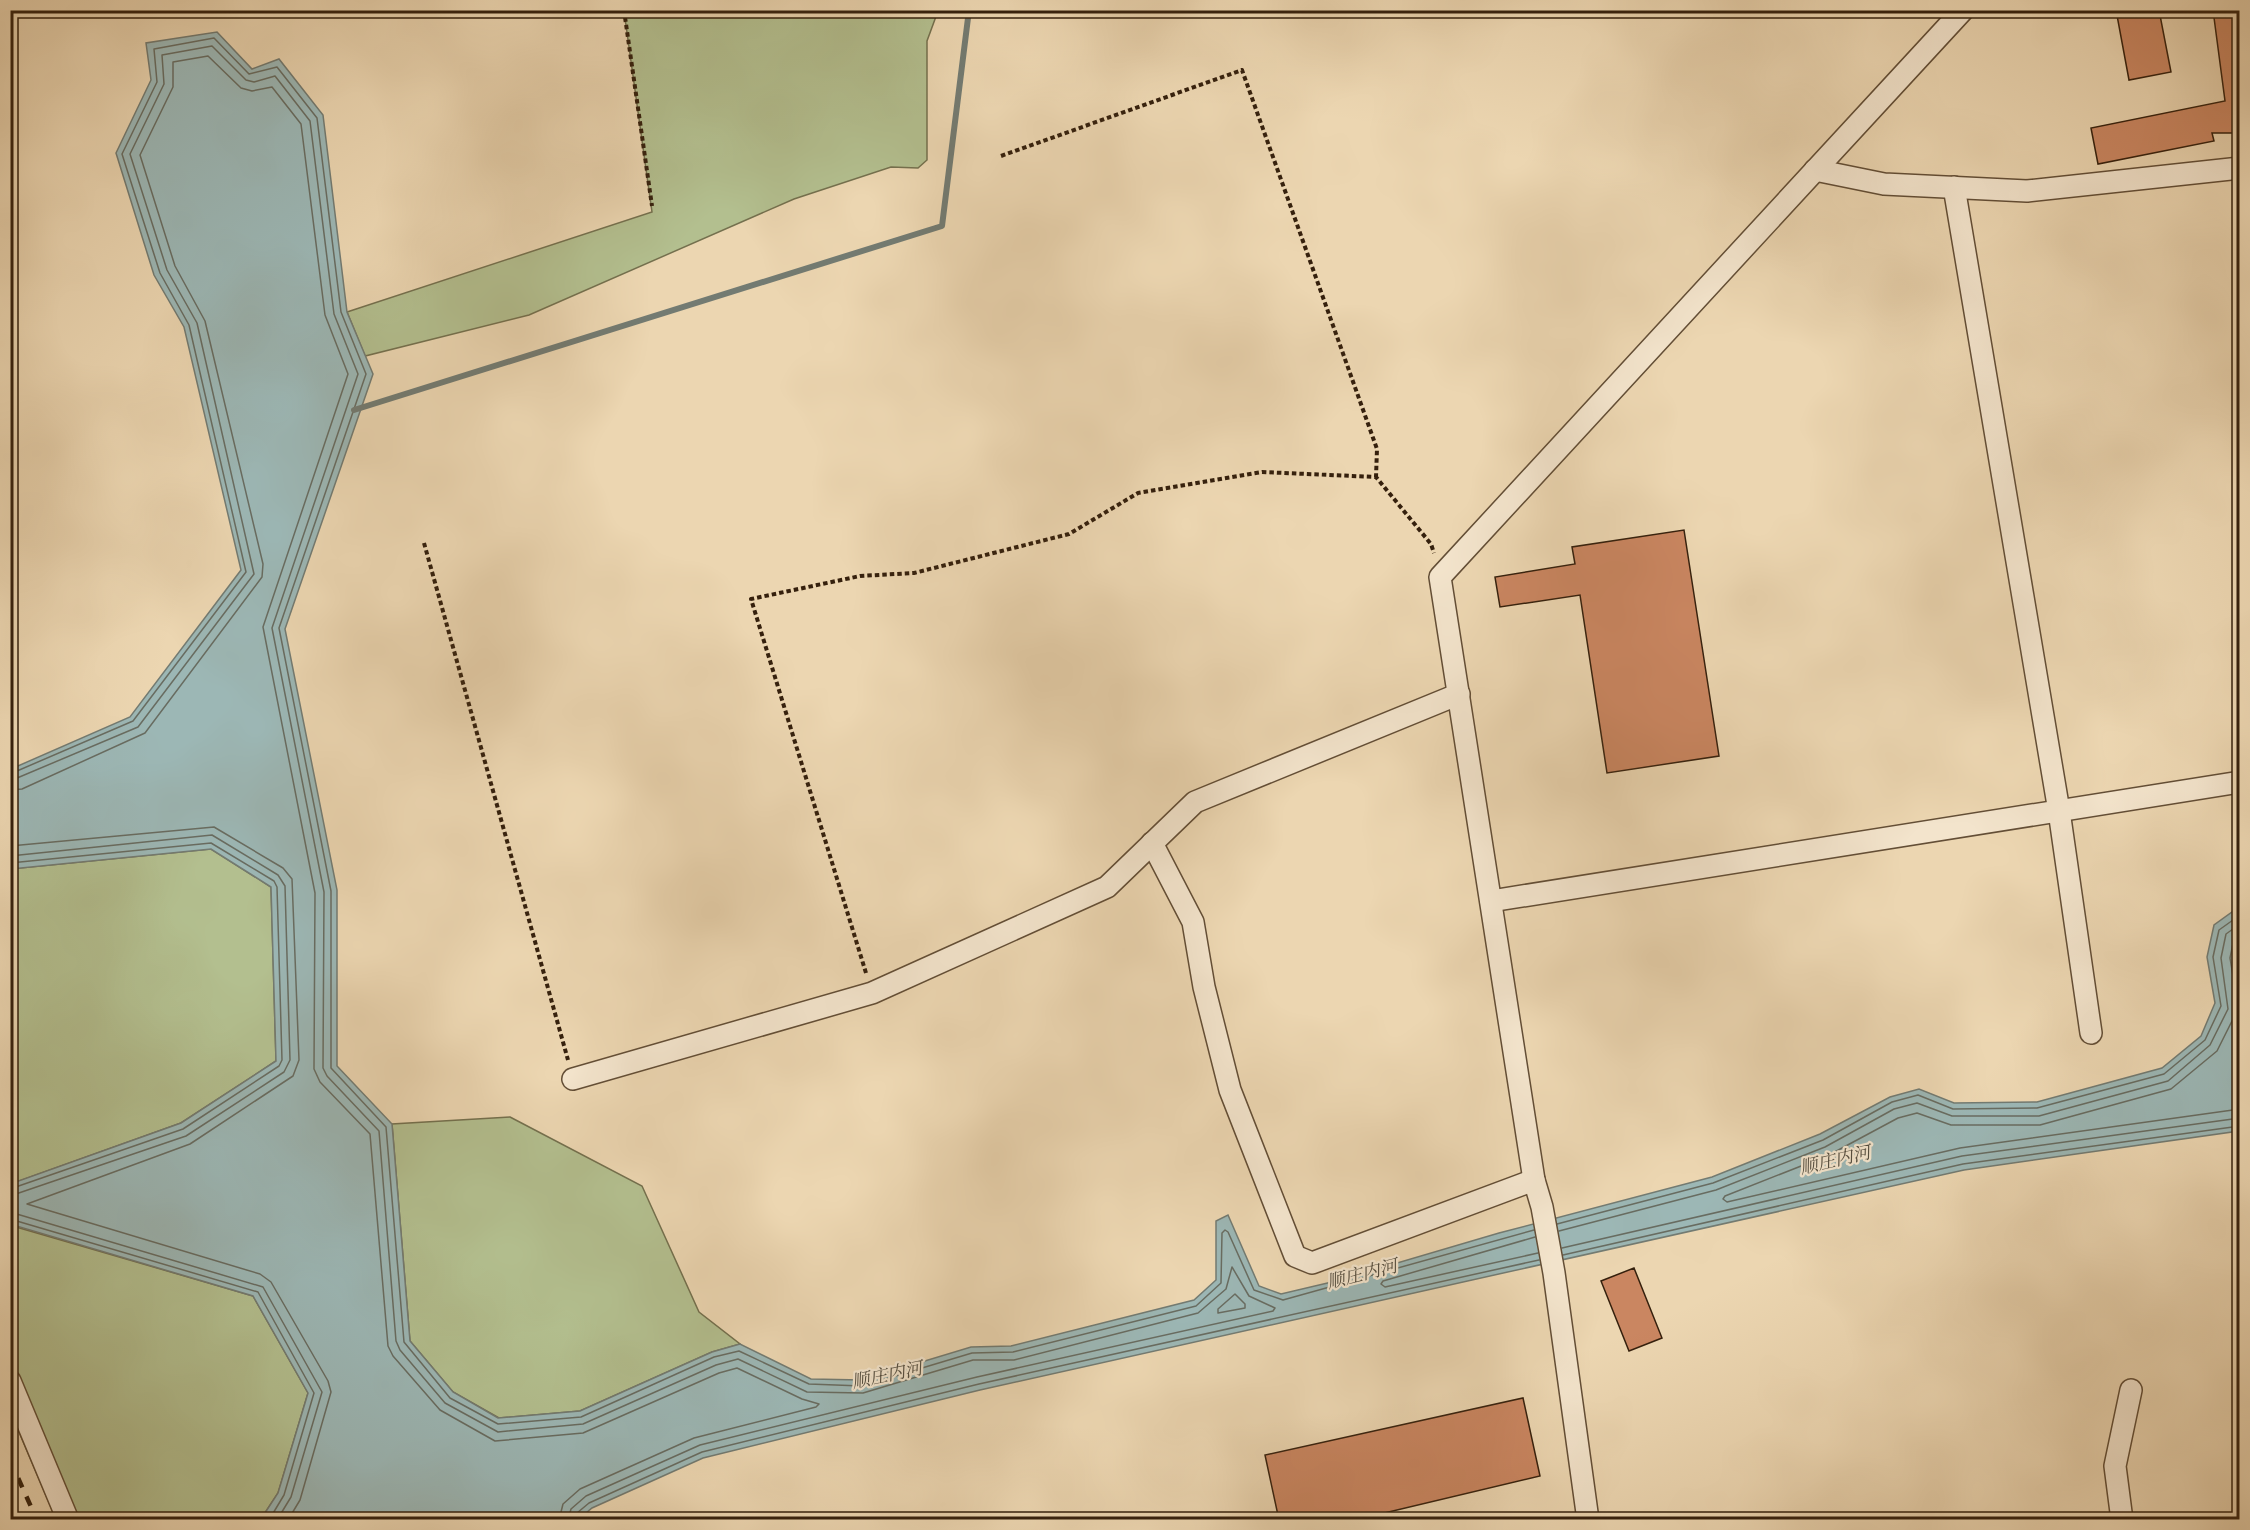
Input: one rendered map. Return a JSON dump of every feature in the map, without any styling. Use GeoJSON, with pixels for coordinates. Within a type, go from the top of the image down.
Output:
{"type":"FeatureCollection","features":[{"type":"Feature","properties":{"kind":"street"},"geometry":{"type":"LineString","coordinates":[[1588,1520],[1554,1273],[1542,1207],[1534,1180],[1440,576],[1963,10]]}},
{"type":"Feature","properties":{"kind":"street"},"geometry":{"type":"LineString","coordinates":[[1815,170],[1884,184],[2027,191],[2240,168]]}},
{"type":"Feature","properties":{"kind":"street"},"geometry":{"type":"LineString","coordinates":[[1953,187],[2059,811],[2091,1033]]}},
{"type":"Feature","properties":{"kind":"street"},"geometry":{"type":"LineString","coordinates":[[573,1079],[872,993],[1107,887],[1195,802],[1459,694]]}},
{"type":"Feature","properties":{"kind":"street"},"geometry":{"type":"LineString","coordinates":[[1491,901],[2240,782]]}},
{"type":"Feature","properties":{"kind":"street"},"geometry":{"type":"LineString","coordinates":[[1152,843],[1193,922],[1204,987],[1230,1090],[1295,1256],[1311,1263],[1534,1180]]}},
{"type":"Feature","properties":{"kind":"street"},"geometry":{"type":"LineString","coordinates":[[10,1381],[68,1520]]}},
{"type":"Feature","properties":{"kind":"street"},"geometry":{"type":"LineString","coordinates":[[2122,1520],[2115,1466],[2131,1390]]}},
{"type":"Feature","properties":{"kind":"path"},"geometry":{"type":"LineString","coordinates":[[624,10],[652,206]]}},
{"type":"Feature","properties":{"kind":"path"},"geometry":{"type":"LineString","coordinates":[[1001,156],[1242,69],[1377,449],[1376,477],[1431,544],[1440,576]]}},
{"type":"Feature","properties":{"kind":"path"},"geometry":{"type":"LineString","coordinates":[[872,993],[751,599],[860,576],[914,573],[1069,534],[1138,493],[1262,472],[1376,477]]}},
{"type":"Feature","properties":{"kind":"path"},"geometry":{"type":"LineString","coordinates":[[424,543],[573,1079]]}},
{"type":"Feature","properties":{"kind":"green space"},"geometry":{"type":"Polygon","coordinates":[[[624,11],[938,11],[927,41],[927,160],[918,168],[891,167],[794,199],[529,315],[365,356],[347,312],[652,212],[624,11]]]}},
{"type":"Feature","properties":{"kind":"green space"},"geometry":{"type":"Polygon","coordinates":[[[211,849],[271,887],[276,1061],[181,1123],[11,1184],[10,869],[211,849]]]}},
{"type":"Feature","properties":{"kind":"green space"},"geometry":{"type":"Polygon","coordinates":[[[510,1117],[642,1186],[699,1312],[740,1344],[712,1352],[580,1411],[499,1418],[453,1392],[410,1341],[392,1124],[510,1117]]]}},
{"type":"Feature","properties":{"kind":"green space"},"geometry":{"type":"Polygon","coordinates":[[[10,1220],[13,1226],[253,1296],[308,1393],[278,1493],[261,1519],[56,1519],[11,1413],[10,1220]]]}},
{"type":"Feature","properties":{"kind":"water","name":"顺庄内河"},"geometry":{"type":"Polygon","coordinates":[[[217,32],[252,69],[279,59],[323,115],[347,312],[373,374],[285,629],[337,890],[337,1066],[392,1124],[410,1341],[453,1392],[498,1418],[580,1411],[712,1352],[740,1344],[811,1379],[862,1380],[971,1347],[1011,1346],[1194,1300],[1216,1280],[1216,1221],[1228,1215],[1259,1286],[1281,1294],[1336,1281],[1499,1233],[1712,1177],[1820,1134],[1890,1097],[1919,1089],[1954,1103],[2037,1102],[2162,1068],[2201,1036],[2215,1003],[2207,957],[2214,925],[2239,907],[2239,1131],[1964,1170],[980,1390],[703,1458],[592,1508],[579,1519],[261,1519],[278,1493],[308,1393],[253,1296],[13,1225],[11,1220],[10,1184],[181,1123],[276,1061],[271,887],[211,849],[11,869],[11,769],[130,717],[241,570],[184,327],[154,275],[116,153],[151,80],[146,43],[217,32]]]}},
{"type":"Feature","properties":{"kind":"building"},"geometry":{"type":"Polygon","coordinates":[[[2116,10],[2159,10],[2171,72],[2129,80],[2116,10]]]}},
{"type":"Feature","properties":{"kind":"building"},"geometry":{"type":"Polygon","coordinates":[[[2213,10],[2240,10],[2240,133],[2212,133],[2214,141],[2098,164],[2091,128],[2225,101],[2213,10]]]}},
{"type":"Feature","properties":{"kind":"building"},"geometry":{"type":"Polygon","coordinates":[[[1684,530],[1719,756],[1607,773],[1580,595],[1500,607],[1495,577],[1575,564],[1572,547],[1684,530]]]}},
{"type":"Feature","properties":{"kind":"building"},"geometry":{"type":"Polygon","coordinates":[[[1634,1268],[1662,1338],[1629,1351],[1601,1281],[1634,1268]]]}},
{"type":"Feature","properties":{"kind":"building"},"geometry":{"type":"Polygon","coordinates":[[[1523,1398],[1540,1476],[1355,1520],[1279,1520],[1265,1455],[1523,1398]]]}},
{"type":"Feature","properties":{"kind":"waterway"},"geometry":{"type":"LineString","coordinates":[[354,410],[942,226],[969,10]]}},
{"type":"Feature","properties":{"kind":"railway"},"geometry":{"type":"LineString","coordinates":[[10,1460],[37,1520]]}},
{"type":"Feature","properties":{"kind":"railway"},"geometry":{"type":"LineString","coordinates":[[10,1513],[13,1520]]}}]}
